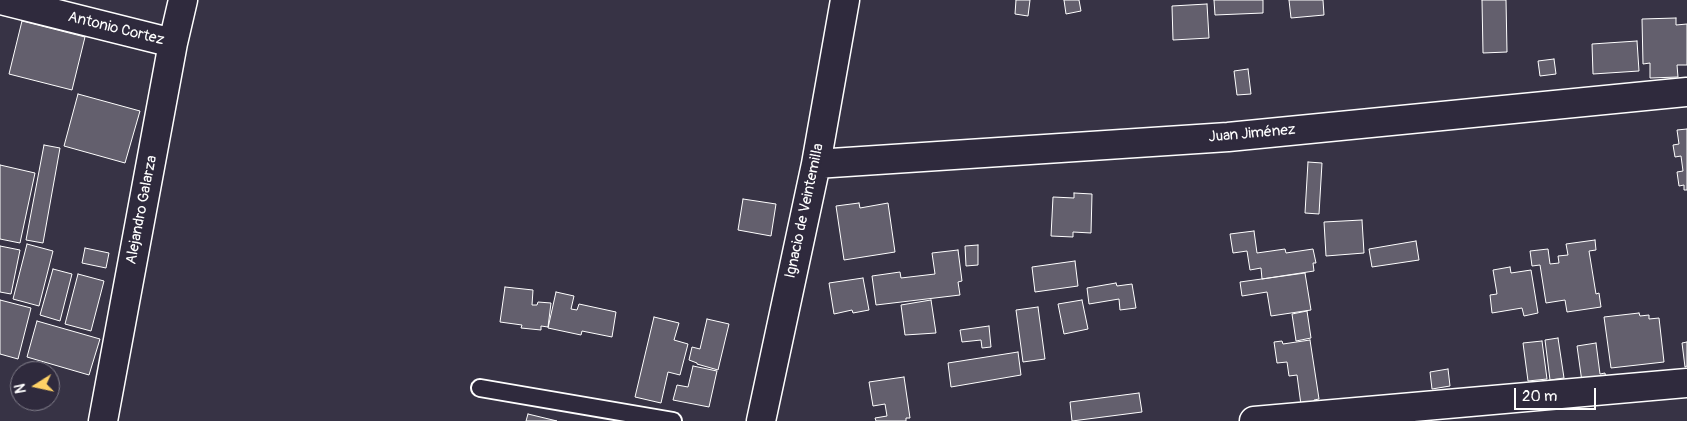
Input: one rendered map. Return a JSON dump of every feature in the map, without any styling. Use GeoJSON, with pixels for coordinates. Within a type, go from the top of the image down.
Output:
{"type":"FeatureCollection","features":[{"type":"Feature","properties":{"kind":"street","name":"Antonio Cortez"},"geometry":{"type":"LineString","coordinates":[[1,0],[173,43]]}},
{"type":"Feature","properties":{"kind":"street","name":"Alejandro Galarza"},"geometry":{"type":"LineString","coordinates":[[103,421],[173,43],[183,0]]}},
{"type":"Feature","properties":{"kind":"street","name":"Ignacio de Veintemilla"},"geometry":{"type":"LineString","coordinates":[[760,421],[816,164],[845,0]]}},
{"type":"Feature","properties":{"kind":"street","name":"Juan Jiménez"},"geometry":{"type":"LineString","coordinates":[[816,164],[1228,137],[1687,92]]}},
{"type":"Feature","properties":{"kind":"street"},"geometry":{"type":"LineString","coordinates":[[1254,421],[1687,383]]}},
{"type":"Feature","properties":{"kind":"lane"},"geometry":{"type":"LineString","coordinates":[[480,388],[673,421]]}},
{"type":"Feature","properties":{"kind":"building"},"geometry":{"type":"Polygon","coordinates":[[[1016,0],[1030,0],[1028,16],[1015,14],[1016,0]]]}},
{"type":"Feature","properties":{"kind":"building"},"geometry":{"type":"Polygon","coordinates":[[[1064,0],[1079,0],[1081,11],[1066,14],[1064,0]]]}},
{"type":"Feature","properties":{"kind":"building"},"geometry":{"type":"Polygon","coordinates":[[[1214,0],[1263,0],[1263,13],[1215,15],[1214,0]]]}},
{"type":"Feature","properties":{"kind":"building"},"geometry":{"type":"Polygon","coordinates":[[[1289,0],[1323,0],[1324,15],[1291,18],[1289,0]]]}},
{"type":"Feature","properties":{"kind":"building"},"geometry":{"type":"Polygon","coordinates":[[[1482,0],[1506,0],[1507,52],[1483,53],[1482,0]]]}},
{"type":"Feature","properties":{"kind":"building"},"geometry":{"type":"Polygon","coordinates":[[[1207,4],[1209,38],[1173,40],[1172,6],[1207,4]]]}},
{"type":"Feature","properties":{"kind":"building"},"geometry":{"type":"Polygon","coordinates":[[[1676,18],[1676,25],[1687,24],[1687,65],[1677,65],[1678,77],[1650,78],[1650,63],[1643,64],[1642,19],[1676,18]]]}},
{"type":"Feature","properties":{"kind":"building"},"geometry":{"type":"Polygon","coordinates":[[[22,21],[85,37],[72,90],[9,74],[22,21]]]}},
{"type":"Feature","properties":{"kind":"building"},"geometry":{"type":"Polygon","coordinates":[[[1637,41],[1639,71],[1593,74],[1592,44],[1637,41]]]}},
{"type":"Feature","properties":{"kind":"building"},"geometry":{"type":"Polygon","coordinates":[[[1554,59],[1556,74],[1540,76],[1538,61],[1554,59]]]}},
{"type":"Feature","properties":{"kind":"building"},"geometry":{"type":"Polygon","coordinates":[[[1248,69],[1251,94],[1237,95],[1234,71],[1248,69]]]}},
{"type":"Feature","properties":{"kind":"building"},"geometry":{"type":"Polygon","coordinates":[[[78,94],[140,111],[125,163],[64,146],[78,94]]]}},
{"type":"Feature","properties":{"kind":"building"},"geometry":{"type":"Polygon","coordinates":[[[1687,129],[1687,190],[1684,190],[1684,185],[1679,186],[1677,172],[1683,171],[1681,156],[1675,157],[1673,145],[1679,144],[1677,130],[1687,129]]]}},
{"type":"Feature","properties":{"kind":"building"},"geometry":{"type":"Polygon","coordinates":[[[44,145],[60,148],[43,243],[26,240],[44,145]]]}},
{"type":"Feature","properties":{"kind":"building"},"geometry":{"type":"Polygon","coordinates":[[[1308,162],[1322,163],[1319,214],[1305,213],[1308,162]]]}},
{"type":"Feature","properties":{"kind":"building"},"geometry":{"type":"Polygon","coordinates":[[[0,165],[35,173],[20,243],[0,239],[0,165]]]}},
{"type":"Feature","properties":{"kind":"building"},"geometry":{"type":"Polygon","coordinates":[[[1074,193],[1092,194],[1091,233],[1073,232],[1073,237],[1051,236],[1053,197],[1074,198],[1074,193]]]}},
{"type":"Feature","properties":{"kind":"building"},"geometry":{"type":"Polygon","coordinates":[[[743,199],[776,204],[771,236],[738,230],[743,199]]]}},
{"type":"Feature","properties":{"kind":"building"},"geometry":{"type":"Polygon","coordinates":[[[859,203],[860,208],[888,203],[895,252],[844,260],[836,206],[859,203]]]}},
{"type":"Feature","properties":{"kind":"building"},"geometry":{"type":"Polygon","coordinates":[[[1362,220],[1364,253],[1326,256],[1324,222],[1362,220]]]}},
{"type":"Feature","properties":{"kind":"building"},"geometry":{"type":"Polygon","coordinates":[[[1254,231],[1257,253],[1285,249],[1286,253],[1313,249],[1316,263],[1313,263],[1314,271],[1262,279],[1261,268],[1250,270],[1247,251],[1233,253],[1230,234],[1254,231]]]}},
{"type":"Feature","properties":{"kind":"building"},"geometry":{"type":"Polygon","coordinates":[[[1595,240],[1596,250],[1589,251],[1596,294],[1599,293],[1601,307],[1567,312],[1565,300],[1546,303],[1540,265],[1532,266],[1530,251],[1548,249],[1550,264],[1559,263],[1558,256],[1568,255],[1566,244],[1595,240]]]}},
{"type":"Feature","properties":{"kind":"building"},"geometry":{"type":"Polygon","coordinates":[[[1416,241],[1419,260],[1372,267],[1369,249],[1416,241]]]}},
{"type":"Feature","properties":{"kind":"building"},"geometry":{"type":"Polygon","coordinates":[[[27,244],[53,251],[39,306],[13,299],[27,244]]]}},
{"type":"Feature","properties":{"kind":"building"},"geometry":{"type":"Polygon","coordinates":[[[978,245],[978,265],[966,266],[965,246],[978,245]]]}},
{"type":"Feature","properties":{"kind":"building"},"geometry":{"type":"Polygon","coordinates":[[[0,246],[20,250],[11,294],[0,292],[0,246]]]}},
{"type":"Feature","properties":{"kind":"building"},"geometry":{"type":"Polygon","coordinates":[[[85,248],[109,253],[106,268],[82,263],[85,248]]]}},
{"type":"Feature","properties":{"kind":"building"},"geometry":{"type":"Polygon","coordinates":[[[958,250],[962,281],[958,282],[960,295],[876,305],[872,276],[900,272],[901,278],[935,274],[932,253],[958,250]]]}},
{"type":"Feature","properties":{"kind":"building"},"geometry":{"type":"Polygon","coordinates":[[[1075,261],[1078,286],[1035,292],[1032,267],[1075,261]]]}},
{"type":"Feature","properties":{"kind":"building"},"geometry":{"type":"Polygon","coordinates":[[[1510,267],[1511,273],[1531,270],[1538,313],[1524,316],[1522,308],[1492,313],[1490,295],[1497,294],[1493,270],[1510,267]]]}},
{"type":"Feature","properties":{"kind":"building"},"geometry":{"type":"Polygon","coordinates":[[[53,269],[72,274],[60,321],[40,315],[53,269]]]}},
{"type":"Feature","properties":{"kind":"building"},"geometry":{"type":"Polygon","coordinates":[[[1305,273],[1311,310],[1271,316],[1267,292],[1242,296],[1240,282],[1305,273]]]}},
{"type":"Feature","properties":{"kind":"building"},"geometry":{"type":"Polygon","coordinates":[[[78,274],[104,281],[91,331],[65,324],[78,274]]]}},
{"type":"Feature","properties":{"kind":"building"},"geometry":{"type":"Polygon","coordinates":[[[863,278],[869,310],[853,313],[852,310],[834,314],[829,283],[863,278]]]}},
{"type":"Feature","properties":{"kind":"building"},"geometry":{"type":"Polygon","coordinates":[[[1116,283],[1117,286],[1132,284],[1136,308],[1120,310],[1119,299],[1089,304],[1087,288],[1116,283]]]}},
{"type":"Feature","properties":{"kind":"building"},"geometry":{"type":"Polygon","coordinates":[[[505,287],[533,290],[532,305],[537,305],[538,302],[551,303],[548,327],[541,326],[541,330],[521,328],[522,325],[500,322],[505,287]]]}},
{"type":"Feature","properties":{"kind":"building"},"geometry":{"type":"Polygon","coordinates":[[[556,292],[574,296],[571,309],[577,310],[579,304],[616,312],[612,337],[582,331],[581,335],[548,328],[556,292]]]}},
{"type":"Feature","properties":{"kind":"building"},"geometry":{"type":"Polygon","coordinates":[[[0,300],[31,308],[18,359],[0,354],[0,300]]]}},
{"type":"Feature","properties":{"kind":"building"},"geometry":{"type":"Polygon","coordinates":[[[931,300],[936,333],[905,335],[901,305],[931,300]]]}},
{"type":"Feature","properties":{"kind":"building"},"geometry":{"type":"Polygon","coordinates":[[[1082,300],[1088,329],[1064,334],[1058,304],[1082,300]]]}},
{"type":"Feature","properties":{"kind":"building"},"geometry":{"type":"Polygon","coordinates":[[[1038,307],[1045,359],[1023,362],[1016,310],[1038,307]]]}},
{"type":"Feature","properties":{"kind":"building"},"geometry":{"type":"Polygon","coordinates":[[[1307,311],[1311,338],[1296,341],[1292,314],[1307,311]]]}},
{"type":"Feature","properties":{"kind":"building"},"geometry":{"type":"Polygon","coordinates":[[[1639,313],[1640,316],[1649,315],[1649,319],[1659,318],[1664,362],[1611,368],[1604,317],[1639,313]]]}},
{"type":"Feature","properties":{"kind":"building"},"geometry":{"type":"Polygon","coordinates":[[[654,317],[679,323],[674,340],[688,344],[680,375],[668,372],[661,403],[635,397],[654,317]]]}},
{"type":"Feature","properties":{"kind":"building"},"geometry":{"type":"Polygon","coordinates":[[[707,319],[729,324],[718,370],[689,360],[692,347],[700,349],[707,319]]]}},
{"type":"Feature","properties":{"kind":"building"},"geometry":{"type":"Polygon","coordinates":[[[37,321],[100,339],[89,375],[60,367],[60,361],[41,361],[27,357],[37,321]]]}},
{"type":"Feature","properties":{"kind":"building"},"geometry":{"type":"Polygon","coordinates":[[[989,326],[991,347],[982,348],[981,340],[962,342],[960,330],[989,326]]]}},
{"type":"Feature","properties":{"kind":"building"},"geometry":{"type":"Polygon","coordinates":[[[1558,338],[1564,378],[1550,380],[1545,340],[1558,338]]]}},
{"type":"Feature","properties":{"kind":"building"},"geometry":{"type":"Polygon","coordinates":[[[1310,340],[1319,399],[1314,400],[1314,403],[1301,405],[1297,375],[1289,376],[1287,362],[1277,363],[1274,342],[1282,341],[1283,344],[1310,340]]]}},
{"type":"Feature","properties":{"kind":"building"},"geometry":{"type":"Polygon","coordinates":[[[1542,341],[1547,379],[1528,381],[1523,343],[1542,341]]]}},
{"type":"Feature","properties":{"kind":"building"},"geometry":{"type":"Polygon","coordinates":[[[1687,342],[1687,366],[1685,367],[1682,343],[1687,342]]]}},
{"type":"Feature","properties":{"kind":"building"},"geometry":{"type":"Polygon","coordinates":[[[1596,343],[1600,374],[1605,373],[1606,380],[1582,382],[1577,346],[1596,343]]]}},
{"type":"Feature","properties":{"kind":"building"},"geometry":{"type":"Polygon","coordinates":[[[1018,352],[1021,375],[951,387],[948,363],[1018,352]]]}},
{"type":"Feature","properties":{"kind":"building"},"geometry":{"type":"Polygon","coordinates":[[[693,366],[717,371],[709,407],[673,400],[677,385],[688,387],[693,366]]]}},
{"type":"Feature","properties":{"kind":"building"},"geometry":{"type":"Polygon","coordinates":[[[1448,369],[1450,386],[1432,389],[1430,372],[1448,369]]]}},
{"type":"Feature","properties":{"kind":"building"},"geometry":{"type":"Polygon","coordinates":[[[904,377],[910,418],[906,418],[906,421],[876,421],[875,418],[887,416],[885,404],[873,406],[869,382],[904,377]]]}},
{"type":"Feature","properties":{"kind":"building"},"geometry":{"type":"Polygon","coordinates":[[[1139,393],[1142,412],[1072,421],[1070,402],[1139,393]]]}},
{"type":"Feature","properties":{"kind":"building"},"geometry":{"type":"Polygon","coordinates":[[[528,414],[557,421],[526,421],[528,414]]]}}]}
